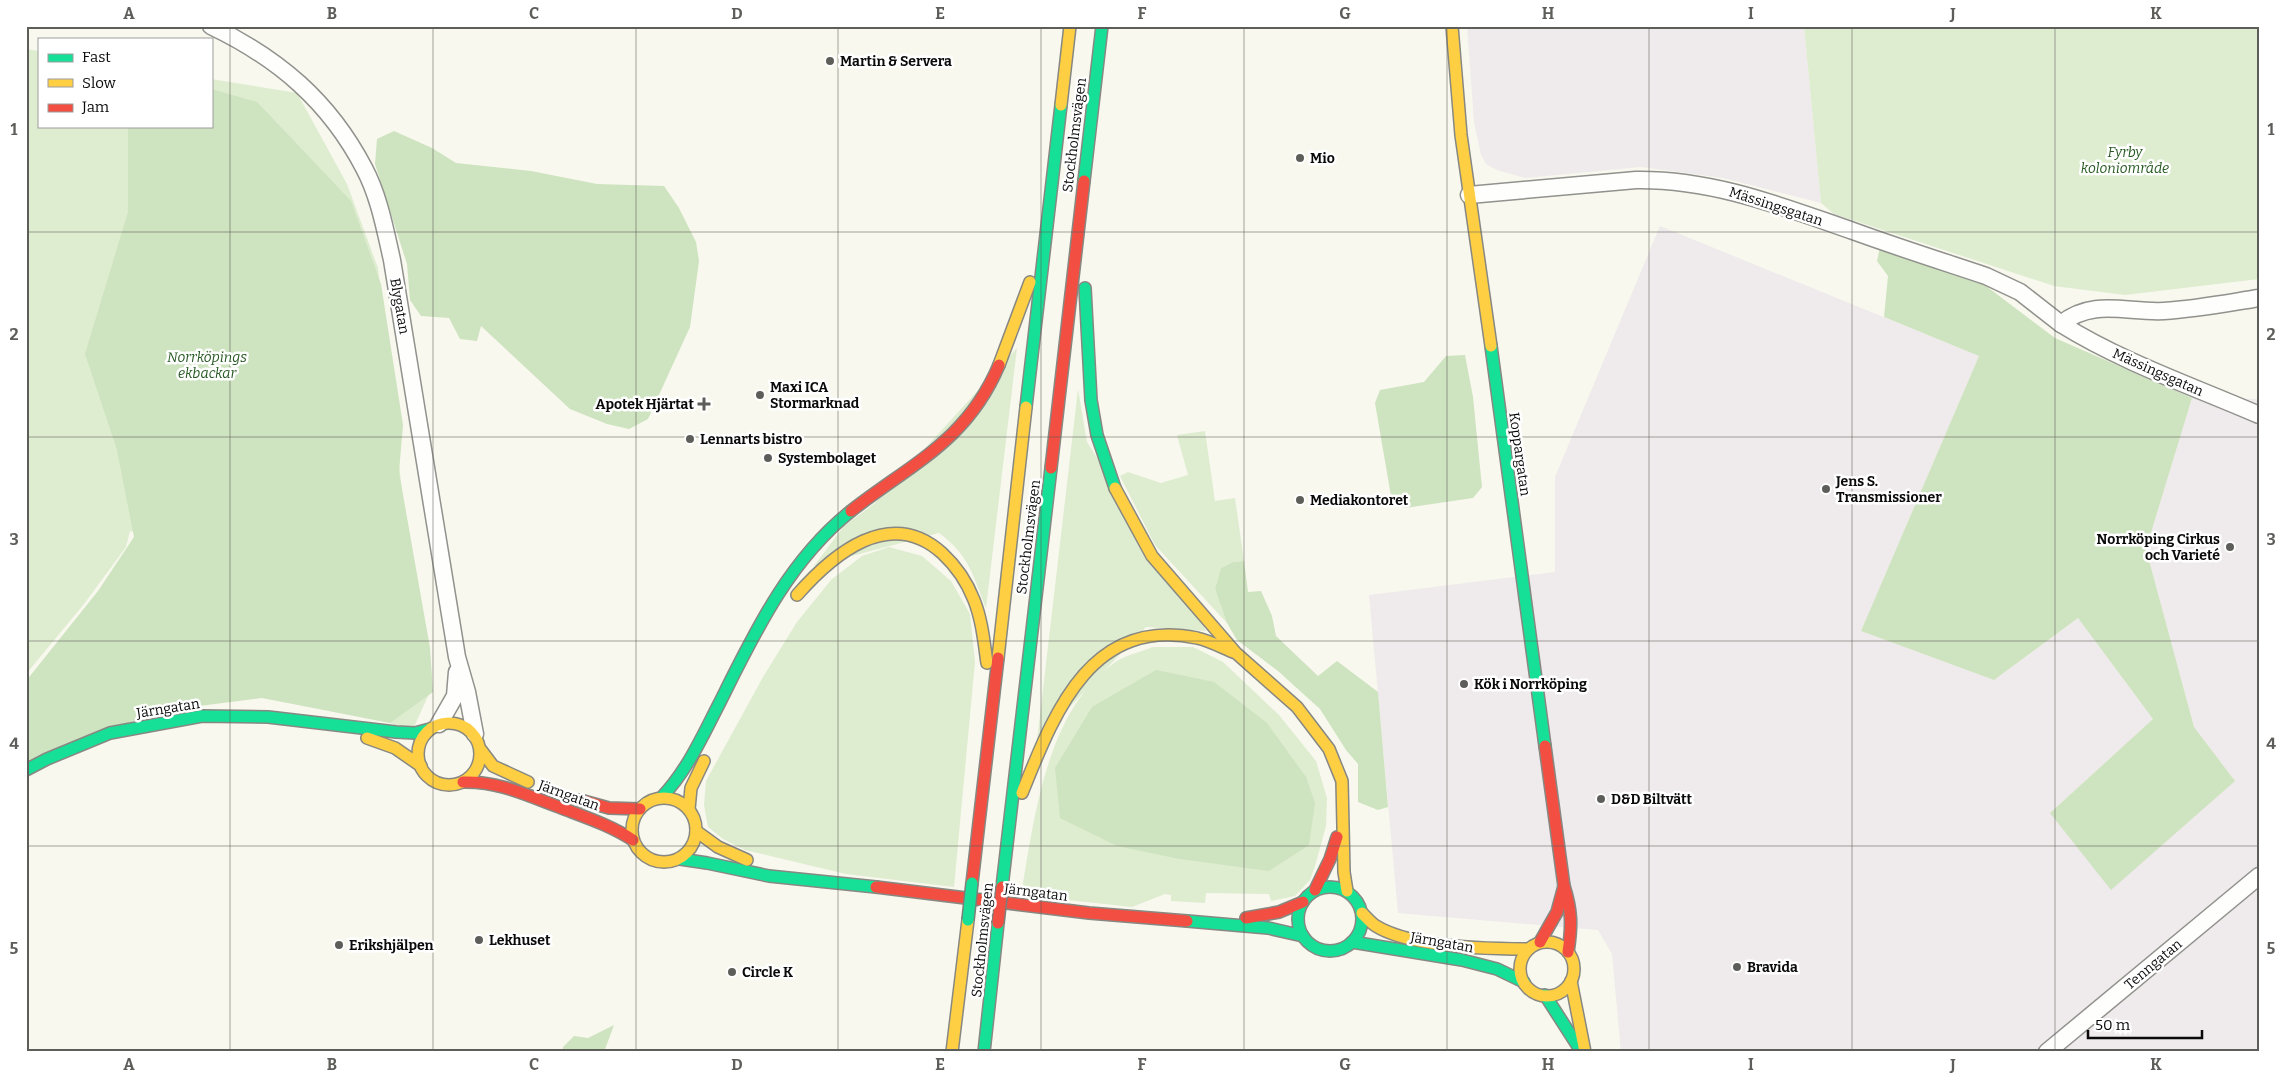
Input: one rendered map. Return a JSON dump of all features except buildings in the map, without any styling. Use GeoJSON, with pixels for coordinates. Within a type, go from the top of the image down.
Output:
{"type":"FeatureCollection","features":[{"type":"Feature","properties":{"kind":"main road","name":"Stockholmsvägen"},"geometry":{"type":"LineString","coordinates":[[952,1052],[1070,26]]}},
{"type":"Feature","properties":{"kind":"main road","name":"Stockholmsvägen"},"geometry":{"type":"LineString","coordinates":[[984,1052],[1102,26]]}},
{"type":"Feature","properties":{"kind":"main road","name":"Koppargatan"},"geometry":{"type":"LineString","coordinates":[[1452,26],[1456,89],[1469,195],[1564,886],[1571,908],[1572,927],[1568,952]]}},
{"type":"Feature","properties":{"kind":"main road"},"geometry":{"type":"LineString","coordinates":[[1082,194],[1085,312],[1091,400],[1097,435],[1118,496],[1152,556],[1236,653],[1297,707],[1329,749],[1342,781],[1344,872],[1347,891]]}},
{"type":"Feature","properties":{"kind":"main road"},"geometry":{"type":"LineString","coordinates":[[661,798],[674,785],[788,578],[839,520],[933,452],[969,418],[981,400],[1006,346],[1046,238]]}},
{"type":"Feature","properties":{"kind":"main road"},"geometry":{"type":"LineString","coordinates":[[793,602],[818,571],[837,554],[861,542],[894,533],[913,534],[928,540],[957,569],[971,593],[981,622],[992,699]]}},
{"type":"Feature","properties":{"kind":"main road"},"geometry":{"type":"LineString","coordinates":[[1010,822],[1042,746],[1068,694],[1086,672],[1103,658],[1123,644],[1145,636],[1172,634],[1199,639],[1236,653]]}},
{"type":"Feature","properties":{"kind":"main road","name":"Järngatan"},"geometry":{"type":"LineString","coordinates":[[26,770],[47,759],[110,733],[166,721],[202,716],[268,717],[404,733],[435,726]]}},
{"type":"Feature","properties":{"kind":"main road"},"geometry":{"type":"LineString","coordinates":[[452,722],[465,726],[475,734],[481,750],[477,769],[463,782],[452,785],[440,784],[426,775],[418,756],[423,736],[435,726],[452,722]]}},
{"type":"Feature","properties":{"kind":"main road","name":"Järngatan"},"geometry":{"type":"LineString","coordinates":[[323,724],[395,748],[421,766]]}},
{"type":"Feature","properties":{"kind":"main road"},"geometry":{"type":"LineString","coordinates":[[689,809],[691,788],[712,747]]}},
{"type":"Feature","properties":{"kind":"main road","name":"Järngatan"},"geometry":{"type":"LineString","coordinates":[[481,750],[498,769],[543,787]]}},
{"type":"Feature","properties":{"kind":"main road","name":"Järngatan"},"geometry":{"type":"LineString","coordinates":[[463,782],[474,781],[506,788],[606,825],[633,840]]}},
{"type":"Feature","properties":{"kind":"main road","name":"Järngatan"},"geometry":{"type":"LineString","coordinates":[[570,797],[603,808],[620,810],[640,809]]}},
{"type":"Feature","properties":{"kind":"main road"},"geometry":{"type":"LineString","coordinates":[[661,798],[676,800],[689,809],[693,816],[696,831],[692,847],[680,859],[663,862],[654,861],[641,853],[633,840],[632,829],[634,818],[640,809],[649,802],[661,798]]}},
{"type":"Feature","properties":{"kind":"main road"},"geometry":{"type":"LineString","coordinates":[[1315,890],[1335,887],[1347,891],[1357,900],[1362,913],[1362,926],[1352,942],[1344,948],[1324,950],[1312,945],[1303,936],[1298,919],[1303,902],[1315,890],[1330,859],[1342,819]]}},
{"type":"Feature","properties":{"kind":"main road","name":"Järngatan"},"geometry":{"type":"LineString","coordinates":[[696,831],[718,847],[741,858],[824,881]]}},
{"type":"Feature","properties":{"kind":"main road","name":"Järngatan"},"geometry":{"type":"LineString","coordinates":[[680,859],[698,859],[752,873],[781,878],[824,881],[1089,913],[1268,928],[1303,936]]}},
{"type":"Feature","properties":{"kind":"main road","name":"Koppargatan"},"geometry":{"type":"LineString","coordinates":[[1540,942],[1557,912],[1564,886]]}},
{"type":"Feature","properties":{"kind":"main road","name":"Järngatan"},"geometry":{"type":"LineString","coordinates":[[1216,923],[1279,912],[1303,902]]}},
{"type":"Feature","properties":{"kind":"main road","name":"Järngatan"},"geometry":{"type":"LineString","coordinates":[[1362,913],[1377,926],[1403,937],[1491,949],[1528,950]]}},
{"type":"Feature","properties":{"kind":"main road","name":"Järngatan"},"geometry":{"type":"LineString","coordinates":[[1352,942],[1462,960],[1497,969],[1524,982]]}},
{"type":"Feature","properties":{"kind":"main road"},"geometry":{"type":"LineString","coordinates":[[1540,942],[1551,942],[1560,945],[1568,952],[1574,966],[1571,981],[1584,1052],[1544,996],[1529,989],[1524,982],[1520,965],[1528,950],[1540,942]]}},
{"type":"Feature","properties":{"kind":"main road"},"geometry":{"type":"LineString","coordinates":[[1544,996],[1562,991],[1571,981]]}},
{"type":"Feature","properties":{"kind":"street","name":"Blygatan"},"geometry":{"type":"LineString","coordinates":[[210,26],[256,50],[279,65],[302,86],[341,129],[365,170],[381,214],[392,260],[457,657],[467,692],[475,734]]}},
{"type":"Feature","properties":{"kind":"street","name":"Mässingsgatan"},"geometry":{"type":"LineString","coordinates":[[1469,195],[1636,180],[1660,180],[1712,186],[1764,200],[1986,276],[2020,292],[2060,324],[2088,341],[2259,415]]}},
{"type":"Feature","properties":{"kind":"street"},"geometry":{"type":"LineString","coordinates":[[2060,324],[2072,315],[2094,309],[2161,311],[2206,307],[2259,298]]}},
{"type":"Feature","properties":{"kind":"street","name":"Blygatan"},"geometry":{"type":"LineString","coordinates":[[435,726],[455,696],[457,657]]}},
{"type":"Feature","properties":{"kind":"street","name":"Tenngatan"},"geometry":{"type":"LineString","coordinates":[[2047,1052],[2259,876]]}},
{"type":"Feature","properties":{"kind":"shaded area"},"geometry":{"type":"Polygon","coordinates":[[[1467,26],[1804,26],[1821,203],[1723,178],[1641,167],[1525,178],[1497,170],[1486,164],[1481,155],[1474,122],[1467,26]]]}},
{"type":"Feature","properties":{"kind":"shaded area"},"geometry":{"type":"Polygon","coordinates":[[[1660,226],[1979,356],[1861,631],[1994,680],[2078,618],[2153,719],[2050,813],[2235,781],[2194,727],[2146,549],[2192,398],[2259,399],[2259,1052],[1621,1052],[1612,954],[1598,930],[1398,913],[1369,595],[1555,572],[1555,477],[1660,226]]]}},
{"type":"Feature","properties":{"kind":"green space","name":"Fyrby koloniområde"},"geometry":{"type":"Polygon","coordinates":[[[1804,26],[2259,26],[2259,279],[2125,295],[2054,286],[1834,214],[1821,203],[1804,26]]]}},
{"type":"Feature","properties":{"kind":"green space","name":"Norrköpings ekbackar"},"geometry":{"type":"Polygon","coordinates":[[[26,49],[38,51],[38,128],[212,128],[212,79],[297,93],[347,184],[378,268],[414,603],[429,694],[413,729],[291,698],[26,692],[144,535],[130,531],[126,547],[84,604],[26,674],[26,49]]]}},
{"type":"Feature","properties":{"kind":"green space","name":"Norrköpings ekbackar"},"geometry":{"type":"Polygon","coordinates":[[[212,89],[257,102],[351,201],[381,284],[403,425],[399,472],[430,648],[433,692],[390,723],[262,698],[160,711],[26,762],[26,681],[98,591],[134,537],[117,450],[85,354],[128,212],[128,128],[212,128],[212,89]]]}},
{"type":"Feature","properties":{"kind":"green space"},"geometry":{"type":"Polygon","coordinates":[[[394,131],[432,148],[456,163],[531,171],[597,184],[664,186],[679,208],[696,242],[699,261],[690,327],[648,419],[629,429],[607,424],[570,409],[481,326],[477,341],[460,339],[449,318],[421,316],[410,300],[407,264],[375,164],[377,139],[394,131]]]}},
{"type":"Feature","properties":{"kind":"green space"},"geometry":{"type":"Polygon","coordinates":[[[1880,247],[1978,280],[2055,338],[2192,398],[2146,549],[2194,727],[2235,781],[2111,890],[2050,813],[2153,719],[2078,618],[1994,680],[1861,631],[1979,356],[1884,317],[1888,276],[1877,261],[1880,247]]]}},
{"type":"Feature","properties":{"kind":"green space"},"geometry":{"type":"Polygon","coordinates":[[[1017,348],[986,608],[964,558],[939,533],[814,566],[844,526],[874,504],[1017,348]]]}},
{"type":"Feature","properties":{"kind":"green space"},"geometry":{"type":"Polygon","coordinates":[[[1465,355],[1473,397],[1482,487],[1473,498],[1405,508],[1392,502],[1375,403],[1380,390],[1424,382],[1446,356],[1465,355]]]}},
{"type":"Feature","properties":{"kind":"green space"},"geometry":{"type":"Polygon","coordinates":[[[1078,389],[1087,442],[1206,631],[1146,627],[1037,741],[1078,389]]]}},
{"type":"Feature","properties":{"kind":"green space"},"geometry":{"type":"Polygon","coordinates":[[[1205,431],[1215,501],[1235,498],[1244,561],[1233,562],[1221,568],[1215,589],[1227,623],[1155,545],[1120,476],[1128,472],[1161,483],[1188,475],[1177,435],[1205,431]]]}},
{"type":"Feature","properties":{"kind":"green space"},"geometry":{"type":"Polygon","coordinates":[[[889,547],[922,556],[951,581],[970,614],[975,662],[954,887],[846,874],[745,850],[723,839],[708,827],[704,805],[706,781],[763,677],[797,622],[831,580],[862,556],[889,547]]]}},
{"type":"Feature","properties":{"kind":"green space"},"geometry":{"type":"Polygon","coordinates":[[[1244,561],[1248,592],[1261,591],[1272,616],[1276,636],[1318,676],[1337,661],[1378,692],[1388,807],[1378,810],[1358,802],[1358,764],[1346,750],[1320,709],[1278,671],[1237,640],[1227,623],[1215,589],[1221,568],[1233,562],[1244,561]]]}},
{"type":"Feature","properties":{"kind":"green space"},"geometry":{"type":"Polygon","coordinates":[[[1153,647],[1193,647],[1223,662],[1279,715],[1316,761],[1327,798],[1326,826],[1310,880],[1295,896],[1271,901],[1269,894],[1206,893],[1205,903],[1171,901],[1171,895],[1165,894],[1132,907],[1021,895],[1038,801],[1058,737],[1073,709],[1091,684],[1118,660],[1153,647]]]}},
{"type":"Feature","properties":{"kind":"green space"},"geometry":{"type":"Polygon","coordinates":[[[1156,670],[1214,682],[1267,723],[1306,777],[1315,803],[1309,845],[1269,871],[1180,859],[1117,846],[1060,818],[1055,768],[1092,707],[1156,670]]]}},
{"type":"Feature","properties":{"kind":"green space"},"geometry":{"type":"Polygon","coordinates":[[[614,1025],[604,1052],[563,1052],[563,1047],[574,1036],[588,1038],[614,1025]]]}},
{"type":"Feature","properties":{"kind":"traffic: fast"},"geometry":{"type":"LineString","coordinates":[[1084,181],[1102,26]]}},
{"type":"Feature","properties":{"kind":"traffic: fast"},"geometry":{"type":"LineString","coordinates":[[1026,407],[1061,105]]}},
{"type":"Feature","properties":{"kind":"traffic: fast"},"geometry":{"type":"LineString","coordinates":[[1085,288],[1091,400],[1097,435],[1115,488]]}},
{"type":"Feature","properties":{"kind":"traffic: fast"},"geometry":{"type":"LineString","coordinates":[[1491,346],[1545,746]]}},
{"type":"Feature","properties":{"kind":"traffic: fast"},"geometry":{"type":"LineString","coordinates":[[1002,887],[1051,468]]}},
{"type":"Feature","properties":{"kind":"traffic: fast"},"geometry":{"type":"LineString","coordinates":[[661,798],[679,777],[693,753],[774,600],[809,552],[851,511]]}},
{"type":"Feature","properties":{"kind":"traffic: fast"},"geometry":{"type":"LineString","coordinates":[[26,770],[47,759],[110,733],[202,716],[268,717],[396,732],[415,733],[430,729]]}},
{"type":"Feature","properties":{"kind":"traffic: fast"},"geometry":{"type":"LineString","coordinates":[[680,859],[769,876],[876,887]]}},
{"type":"Feature","properties":{"kind":"traffic: fast"},"geometry":{"type":"LineString","coordinates":[[968,920],[972,883]]}},
{"type":"Feature","properties":{"kind":"traffic: fast"},"geometry":{"type":"LineString","coordinates":[[1330,887],[1348,892],[1353,896],[1357,901],[1362,919],[1357,937],[1353,942],[1348,946],[1330,951],[1312,946],[1307,942],[1303,937],[1298,919],[1303,901],[1307,896],[1312,892],[1330,887]]}},
{"type":"Feature","properties":{"kind":"traffic: fast"},"geometry":{"type":"LineString","coordinates":[[1187,921],[1268,928],[1303,936]]}},
{"type":"Feature","properties":{"kind":"traffic: fast"},"geometry":{"type":"LineString","coordinates":[[984,1052],[998,923]]}},
{"type":"Feature","properties":{"kind":"traffic: fast"},"geometry":{"type":"LineString","coordinates":[[1352,942],[1462,960],[1497,969],[1524,982]]}},
{"type":"Feature","properties":{"kind":"traffic: fast"},"geometry":{"type":"LineString","coordinates":[[1545,995],[1581,1051]]}},
{"type":"Feature","properties":{"kind":"traffic: slow"},"geometry":{"type":"LineString","coordinates":[[1061,105],[1070,26]]}},
{"type":"Feature","properties":{"kind":"traffic: slow"},"geometry":{"type":"LineString","coordinates":[[1452,26],[1461,135],[1491,346]]}},
{"type":"Feature","properties":{"kind":"traffic: slow"},"geometry":{"type":"LineString","coordinates":[[999,365],[1030,282]]}},
{"type":"Feature","properties":{"kind":"traffic: slow"},"geometry":{"type":"LineString","coordinates":[[998,658],[1026,407]]}},
{"type":"Feature","properties":{"kind":"traffic: slow"},"geometry":{"type":"LineString","coordinates":[[1115,488],[1152,556],[1236,653],[1297,707],[1329,749],[1342,781],[1344,872],[1347,891]]}},
{"type":"Feature","properties":{"kind":"traffic: slow"},"geometry":{"type":"LineString","coordinates":[[797,595],[811,579],[845,551],[864,541],[883,535],[902,534],[922,540],[947,558],[968,587],[979,615],[987,663]]}},
{"type":"Feature","properties":{"kind":"traffic: slow"},"geometry":{"type":"LineString","coordinates":[[1022,793],[1048,732],[1063,703],[1081,678],[1103,657],[1129,642],[1160,635],[1197,638],[1233,652]]}},
{"type":"Feature","properties":{"kind":"traffic: slow"},"geometry":{"type":"LineString","coordinates":[[443,723],[455,723],[471,732],[478,742],[480,754],[478,766],[471,776],[455,785],[443,785],[432,780],[423,771],[418,760],[418,748],[423,737],[432,728],[443,723]]}},
{"type":"Feature","properties":{"kind":"traffic: slow"},"geometry":{"type":"LineString","coordinates":[[367,738],[395,748],[421,766]]}},
{"type":"Feature","properties":{"kind":"traffic: slow"},"geometry":{"type":"LineString","coordinates":[[481,750],[493,766],[528,782]]}},
{"type":"Feature","properties":{"kind":"traffic: slow"},"geometry":{"type":"LineString","coordinates":[[689,809],[691,788],[704,761]]}},
{"type":"Feature","properties":{"kind":"traffic: slow"},"geometry":{"type":"LineString","coordinates":[[664,798],[676,800],[687,807],[694,818],[696,830],[694,842],[687,853],[676,860],[664,862],[652,860],[641,853],[634,842],[632,830],[634,818],[641,807],[652,800],[664,798]]}},
{"type":"Feature","properties":{"kind":"traffic: slow"},"geometry":{"type":"LineString","coordinates":[[696,831],[718,847],[747,860]]}},
{"type":"Feature","properties":{"kind":"traffic: slow"},"geometry":{"type":"LineString","coordinates":[[1362,913],[1370,922],[1391,933],[1428,943],[1528,949]]}},
{"type":"Feature","properties":{"kind":"traffic: slow"},"geometry":{"type":"LineString","coordinates":[[952,1052],[968,920]]}},
{"type":"Feature","properties":{"kind":"traffic: slow"},"geometry":{"type":"LineString","coordinates":[[1547,942],[1557,944],[1566,950],[1572,959],[1574,969],[1572,979],[1566,988],[1557,994],[1547,996],[1537,994],[1528,988],[1522,979],[1520,969],[1522,959],[1528,950],[1537,944],[1547,942]]}},
{"type":"Feature","properties":{"kind":"traffic: slow"},"geometry":{"type":"LineString","coordinates":[[1571,981],[1585,1052]]}},
{"type":"Feature","properties":{"kind":"traffic: jam"},"geometry":{"type":"LineString","coordinates":[[1051,468],[1084,181]]}},
{"type":"Feature","properties":{"kind":"traffic: jam"},"geometry":{"type":"LineString","coordinates":[[851,511],[936,449],[954,432],[971,413],[986,391],[999,365]]}},
{"type":"Feature","properties":{"kind":"traffic: jam"},"geometry":{"type":"LineString","coordinates":[[972,883],[998,658]]}},
{"type":"Feature","properties":{"kind":"traffic: jam"},"geometry":{"type":"LineString","coordinates":[[1545,746],[1564,886],[1570,911],[1571,926],[1568,952]]}},
{"type":"Feature","properties":{"kind":"traffic: jam"},"geometry":{"type":"LineString","coordinates":[[463,782],[500,786],[524,794],[597,822],[633,840]]}},
{"type":"Feature","properties":{"kind":"traffic: jam"},"geometry":{"type":"LineString","coordinates":[[580,800],[609,808],[640,809]]}},
{"type":"Feature","properties":{"kind":"traffic: jam"},"geometry":{"type":"LineString","coordinates":[[1315,890],[1330,859],[1337,837]]}},
{"type":"Feature","properties":{"kind":"traffic: jam"},"geometry":{"type":"LineString","coordinates":[[1540,942],[1557,912],[1564,886]]}},
{"type":"Feature","properties":{"kind":"traffic: jam"},"geometry":{"type":"LineString","coordinates":[[876,887],[1089,913],[1187,921]]}},
{"type":"Feature","properties":{"kind":"traffic: jam"},"geometry":{"type":"LineString","coordinates":[[998,923],[1002,887]]}},
{"type":"Feature","properties":{"kind":"traffic: jam"},"geometry":{"type":"LineString","coordinates":[[1246,918],[1279,912],[1303,902]]}},
{"type":"Feature","properties":{"kind":"place","name":"Martin & Servera"},"geometry":{"type":"Point","coordinates":[830,61]}},
{"type":"Feature","properties":{"kind":"place","name":"Mio"},"geometry":{"type":"Point","coordinates":[1300,158]}},
{"type":"Feature","properties":{"kind":"place","name":"Maxi ICA Stormarknad"},"geometry":{"type":"Point","coordinates":[760,395]}},
{"type":"Feature","properties":{"kind":"place","name":"Apotek Hjärtat"},"geometry":{"type":"Point","coordinates":[704,404]}},
{"type":"Feature","properties":{"kind":"place","name":"Lennarts bistro"},"geometry":{"type":"Point","coordinates":[690,439]}},
{"type":"Feature","properties":{"kind":"place","name":"Systembolaget"},"geometry":{"type":"Point","coordinates":[768,458]}},
{"type":"Feature","properties":{"kind":"place","name":"Jens S. Transmissioner"},"geometry":{"type":"Point","coordinates":[1826,489]}},
{"type":"Feature","properties":{"kind":"place","name":"Mediakontoret"},"geometry":{"type":"Point","coordinates":[1300,500]}},
{"type":"Feature","properties":{"kind":"place","name":"Norrköping Cirkus och Varieté"},"geometry":{"type":"Point","coordinates":[2230,547]}},
{"type":"Feature","properties":{"kind":"place","name":"Kök i Norrköping"},"geometry":{"type":"Point","coordinates":[1464,684]}},
{"type":"Feature","properties":{"kind":"place","name":"D&D Biltvätt"},"geometry":{"type":"Point","coordinates":[1601,799]}},
{"type":"Feature","properties":{"kind":"place","name":"Lekhuset"},"geometry":{"type":"Point","coordinates":[479,940]}},
{"type":"Feature","properties":{"kind":"place","name":"Erikshjälpen"},"geometry":{"type":"Point","coordinates":[339,945]}},
{"type":"Feature","properties":{"kind":"place","name":"Bravida"},"geometry":{"type":"Point","coordinates":[1737,967]}},
{"type":"Feature","properties":{"kind":"place","name":"Circle K"},"geometry":{"type":"Point","coordinates":[732,972]}}]}
